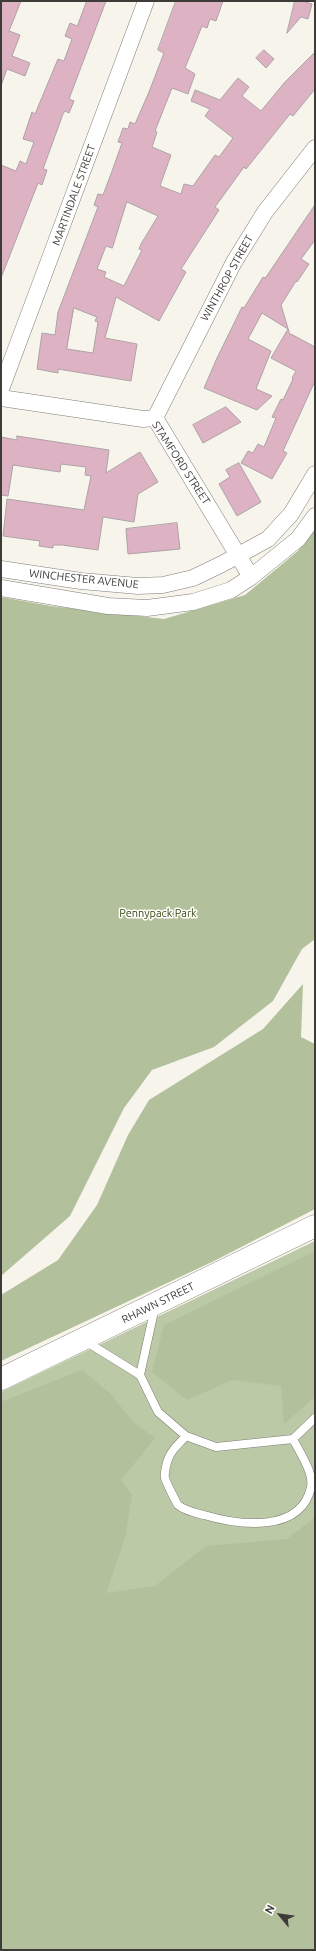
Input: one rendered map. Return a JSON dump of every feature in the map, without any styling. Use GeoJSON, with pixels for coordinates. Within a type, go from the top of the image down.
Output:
{"type":"FeatureCollection","features":[{"type":"Feature","properties":{"kind":"main road","name":"RHAWN STREET"},"geometry":{"type":"LineString","coordinates":[[1,1379],[315,1226]]}},
{"type":"Feature","properties":{"kind":"street","name":"MARTINDALE STREET"},"geometry":{"type":"LineString","coordinates":[[1,389],[146,1]]}},
{"type":"Feature","properties":{"kind":"street","name":"WINTHROP STREET"},"geometry":{"type":"LineString","coordinates":[[155,418],[234,262],[265,212],[315,148]]}},
{"type":"Feature","properties":{"kind":"street","name":"STAMFORD STREET"},"geometry":{"type":"LineString","coordinates":[[1,398],[143,419],[155,418],[251,576]]}},
{"type":"Feature","properties":{"kind":"street","name":"WINCHESTER AVENUE"},"geometry":{"type":"LineString","coordinates":[[1,569],[112,585],[163,585],[193,578],[268,539],[291,514],[315,474]]}},
{"type":"Feature","properties":{"kind":"street","name":"WINCHESTER AVENUE"},"geometry":{"type":"LineString","coordinates":[[1,588],[108,606],[147,608],[193,602],[231,590],[251,576],[298,539],[315,516]]}},
{"type":"Feature","properties":{"kind":"lane"},"geometry":{"type":"LineString","coordinates":[[140,1375],[156,1303]]}},
{"type":"Feature","properties":{"kind":"lane"},"geometry":{"type":"LineString","coordinates":[[83,1339],[140,1375],[158,1412],[186,1436],[216,1446],[293,1439],[315,1418]]}},
{"type":"Feature","properties":{"kind":"lane"},"geometry":{"type":"LineString","coordinates":[[186,1436],[169,1457],[165,1478],[178,1505],[185,1510],[243,1524],[269,1522],[291,1516],[304,1504],[312,1486],[307,1463],[293,1439]]}},
{"type":"Feature","properties":{"kind":"green space","name":"Pennypack Park"},"geometry":{"type":"Polygon","coordinates":[[[315,529],[315,939],[302,949],[273,1001],[214,1047],[152,1070],[124,1108],[70,1216],[1,1276],[1,597],[51,606],[164,619],[245,595],[298,551],[315,529]]]}},
{"type":"Feature","properties":{"kind":"green space"},"geometry":{"type":"Polygon","coordinates":[[[303,984],[301,1037],[315,1044],[315,1209],[214,1261],[1,1361],[1,1295],[58,1260],[97,1205],[128,1135],[149,1100],[263,1029],[303,984]]]}},
{"type":"Feature","properties":{"kind":"green space"},"geometry":{"type":"Polygon","coordinates":[[[315,1241],[315,1950],[1,1950],[1,1392],[315,1241]]]}},
{"type":"Feature","properties":{"kind":"green space"},"geometry":{"type":"Polygon","coordinates":[[[315,1251],[315,1397],[284,1424],[281,1386],[232,1380],[187,1400],[152,1372],[164,1325],[315,1251]]]}},
{"type":"Feature","properties":{"kind":"green space"},"geometry":{"type":"Polygon","coordinates":[[[82,1370],[111,1394],[133,1422],[155,1438],[121,1480],[132,1495],[125,1538],[106,1593],[155,1586],[206,1546],[287,1539],[315,1517],[315,1950],[1,1950],[1,1402],[82,1370]]]}},
{"type":"Feature","properties":{"kind":"building"},"geometry":{"type":"Polygon","coordinates":[[[1,1],[21,1],[9,31],[20,35],[12,56],[30,63],[25,76],[7,69],[2,83],[1,1]]]}},
{"type":"Feature","properties":{"kind":"building"},"geometry":{"type":"Polygon","coordinates":[[[87,1],[106,1],[69,99],[74,101],[69,113],[65,111],[63,114],[43,169],[47,170],[42,185],[38,183],[1,278],[1,165],[16,171],[20,161],[26,164],[34,142],[23,139],[32,112],[35,114],[58,59],[64,61],[72,39],[65,36],[70,23],[77,26],[87,1]]]}},
{"type":"Feature","properties":{"kind":"building"},"geometry":{"type":"Polygon","coordinates":[[[176,1],[223,1],[216,21],[210,19],[207,28],[202,26],[185,68],[195,74],[188,94],[172,88],[155,131],[157,132],[152,147],[171,155],[160,186],[181,194],[184,184],[193,186],[215,155],[219,157],[233,138],[205,116],[210,109],[191,101],[195,90],[220,100],[238,78],[249,87],[242,96],[261,111],[284,83],[315,52],[315,89],[293,116],[290,114],[246,169],[244,167],[215,207],[219,210],[181,269],[186,272],[159,321],[116,297],[105,338],[137,344],[131,381],[58,369],[58,373],[37,369],[42,333],[55,335],[58,312],[98,207],[94,205],[98,194],[103,195],[111,174],[122,143],[118,142],[123,128],[128,129],[130,122],[135,124],[149,92],[164,53],[158,50],[176,1]],[[127,202],[112,248],[106,246],[97,269],[106,272],[104,277],[124,286],[142,250],[139,249],[141,244],[158,216],[127,202]],[[74,308],[67,349],[93,353],[98,322],[95,321],[97,317],[74,308]]]}},
{"type":"Feature","properties":{"kind":"building"},"geometry":{"type":"Polygon","coordinates":[[[295,1],[303,1],[312,4],[308,19],[301,17],[287,33],[295,1]]]}},
{"type":"Feature","properties":{"kind":"building"},"geometry":{"type":"Polygon","coordinates":[[[264,50],[274,59],[266,68],[256,58],[264,50]]]}},
{"type":"Feature","properties":{"kind":"building"},"geometry":{"type":"Polygon","coordinates":[[[315,205],[315,240],[301,259],[309,264],[281,305],[290,335],[291,334],[315,347],[315,381],[283,451],[287,453],[272,479],[241,463],[248,451],[253,453],[258,444],[264,447],[276,418],[272,417],[281,399],[283,400],[296,371],[271,358],[288,329],[262,313],[248,339],[271,351],[256,389],[272,396],[257,410],[204,388],[242,307],[244,308],[263,277],[265,278],[315,205]]]}},
{"type":"Feature","properties":{"kind":"building"},"geometry":{"type":"Polygon","coordinates":[[[226,407],[241,422],[203,443],[193,425],[226,407]]]}},
{"type":"Feature","properties":{"kind":"building"},"geometry":{"type":"Polygon","coordinates":[[[17,436],[109,450],[106,473],[140,452],[158,482],[138,494],[134,522],[103,517],[98,550],[62,545],[53,545],[53,548],[39,546],[40,541],[3,536],[7,499],[84,510],[91,476],[85,475],[86,467],[61,464],[60,472],[13,465],[8,496],[1,495],[1,437],[17,440],[17,436]]]}},
{"type":"Feature","properties":{"kind":"building"},"geometry":{"type":"Polygon","coordinates":[[[239,463],[261,502],[237,516],[219,484],[230,477],[226,470],[239,463]]]}},
{"type":"Feature","properties":{"kind":"building"},"geometry":{"type":"Polygon","coordinates":[[[177,523],[180,549],[128,554],[126,529],[177,523]]]}}]}
